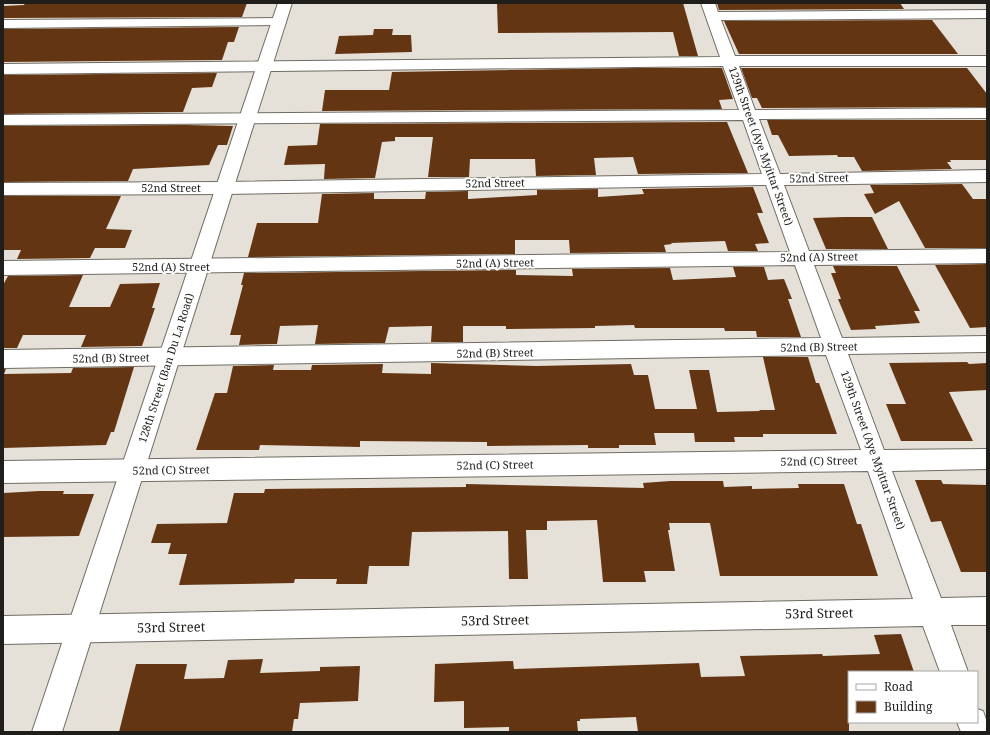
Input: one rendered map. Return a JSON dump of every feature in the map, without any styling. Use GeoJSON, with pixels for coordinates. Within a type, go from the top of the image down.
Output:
{"type":"FeatureCollection","features":[{"type":"Feature","properties":{"kind":"street"},"geometry":{"type":"LineString","coordinates":[[711,9],[987,14]]}},
{"type":"Feature","properties":{"kind":"street","name":"129th Street (Aye Myittar Street)"},"geometry":{"type":"LineString","coordinates":[[711,9],[954,671]]}},
{"type":"Feature","properties":{"kind":"street"},"geometry":{"type":"LineString","coordinates":[[3,24],[282,12]]}},
{"type":"Feature","properties":{"kind":"street","name":"128th Street (Ban Du La Road)"},"geometry":{"type":"LineString","coordinates":[[47,732],[282,12]]}},
{"type":"Feature","properties":{"kind":"street"},"geometry":{"type":"LineString","coordinates":[[3,68],[730,61],[987,61]]}},
{"type":"Feature","properties":{"kind":"street"},"geometry":{"type":"LineString","coordinates":[[3,120],[750,116],[987,113]]}},
{"type":"Feature","properties":{"kind":"street","name":"52nd Street"},"geometry":{"type":"LineString","coordinates":[[3,189],[224,188],[987,176]]}},
{"type":"Feature","properties":{"kind":"street","name":"52nd (A) Street"},"geometry":{"type":"LineString","coordinates":[[3,268],[801,257],[987,256]]}},
{"type":"Feature","properties":{"kind":"street","name":"52nd (B) Street"},"geometry":{"type":"LineString","coordinates":[[3,359],[170,358],[987,344]]}},
{"type":"Feature","properties":{"kind":"street","name":"52nd (C) Street"},"geometry":{"type":"LineString","coordinates":[[3,472],[987,458]]}},
{"type":"Feature","properties":{"kind":"street","name":"53rd Street"},"geometry":{"type":"LineString","coordinates":[[3,630],[80,630],[987,611]]}},
{"type":"Feature","properties":{"kind":"building"},"geometry":{"type":"Polygon","coordinates":[[[25,3],[247,3],[242,17],[3,18],[3,6],[24,5],[25,3]]]}},
{"type":"Feature","properties":{"kind":"building"},"geometry":{"type":"Polygon","coordinates":[[[683,3],[698,56],[679,56],[673,32],[498,33],[497,4],[683,3]]]}},
{"type":"Feature","properties":{"kind":"building"},"geometry":{"type":"Polygon","coordinates":[[[717,3],[900,3],[904,9],[719,10],[717,3]]]}},
{"type":"Feature","properties":{"kind":"building"},"geometry":{"type":"Polygon","coordinates":[[[932,20],[958,54],[739,54],[724,21],[932,20]]]}},
{"type":"Feature","properties":{"kind":"building"},"geometry":{"type":"Polygon","coordinates":[[[239,27],[234,42],[228,42],[222,60],[3,62],[3,29],[239,27]]]}},
{"type":"Feature","properties":{"kind":"building"},"geometry":{"type":"Polygon","coordinates":[[[374,29],[393,29],[392,35],[411,35],[412,52],[335,54],[339,36],[373,35],[374,29]]]}},
{"type":"Feature","properties":{"kind":"building"},"geometry":{"type":"Polygon","coordinates":[[[722,68],[733,99],[719,100],[722,109],[322,111],[325,90],[389,90],[392,72],[722,68]]]}},
{"type":"Feature","properties":{"kind":"building"},"geometry":{"type":"Polygon","coordinates":[[[741,68],[967,68],[987,94],[987,107],[762,108],[757,98],[752,98],[741,68]]]}},
{"type":"Feature","properties":{"kind":"building"},"geometry":{"type":"Polygon","coordinates":[[[217,73],[212,87],[192,88],[183,112],[3,114],[3,75],[217,73]]]}},
{"type":"Feature","properties":{"kind":"building"},"geometry":{"type":"Polygon","coordinates":[[[767,120],[987,120],[987,160],[950,160],[951,162],[947,162],[952,169],[862,171],[854,157],[838,157],[837,155],[789,156],[778,135],[772,135],[767,120]]]}},
{"type":"Feature","properties":{"kind":"building"},"geometry":{"type":"Polygon","coordinates":[[[727,122],[748,173],[638,174],[633,157],[594,158],[596,175],[536,176],[535,159],[470,159],[469,177],[428,177],[433,137],[395,137],[395,141],[382,142],[375,178],[324,179],[325,164],[284,165],[288,146],[317,145],[320,124],[727,122]]]}},
{"type":"Feature","properties":{"kind":"building"},"geometry":{"type":"Polygon","coordinates":[[[3,126],[233,126],[227,145],[218,145],[209,165],[133,169],[128,181],[3,182],[3,126]]]}},
{"type":"Feature","properties":{"kind":"building"},"geometry":{"type":"Polygon","coordinates":[[[962,184],[973,199],[987,199],[987,248],[925,248],[899,201],[875,214],[864,194],[874,193],[870,185],[962,184]]]}},
{"type":"Feature","properties":{"kind":"building"},"geometry":{"type":"Polygon","coordinates":[[[753,187],[763,213],[757,213],[769,243],[755,244],[758,251],[728,251],[725,241],[671,243],[672,244],[664,245],[666,252],[570,253],[569,240],[515,240],[515,254],[248,257],[257,223],[318,223],[322,194],[374,193],[374,199],[425,199],[426,192],[468,191],[468,199],[537,195],[537,190],[598,189],[598,197],[644,194],[642,189],[753,187]]]}},
{"type":"Feature","properties":{"kind":"building"},"geometry":{"type":"Polygon","coordinates":[[[3,196],[121,196],[106,229],[132,230],[125,248],[95,248],[90,258],[17,259],[21,250],[3,250],[3,196]]]}},
{"type":"Feature","properties":{"kind":"building"},"geometry":{"type":"Polygon","coordinates":[[[872,217],[888,249],[826,249],[813,218],[872,217]]]}},
{"type":"Feature","properties":{"kind":"building"},"geometry":{"type":"Polygon","coordinates":[[[987,264],[987,327],[970,328],[935,265],[987,264]]]}},
{"type":"Feature","properties":{"kind":"building"},"geometry":{"type":"Polygon","coordinates":[[[833,266],[897,266],[920,311],[914,311],[920,323],[875,326],[876,329],[851,330],[838,299],[841,299],[831,273],[836,273],[833,266]]]}},
{"type":"Feature","properties":{"kind":"building"},"geometry":{"type":"Polygon","coordinates":[[[733,267],[764,267],[768,280],[784,279],[792,299],[788,299],[801,337],[757,337],[756,331],[725,331],[724,328],[635,328],[634,325],[595,326],[595,328],[506,329],[506,326],[463,326],[463,342],[431,342],[432,326],[389,327],[385,343],[315,344],[318,325],[280,326],[277,344],[239,345],[241,335],[230,335],[243,285],[241,285],[244,273],[516,270],[516,275],[573,276],[572,269],[670,268],[673,280],[736,277],[733,267]]]}},
{"type":"Feature","properties":{"kind":"building"},"geometry":{"type":"Polygon","coordinates":[[[83,275],[69,307],[110,307],[120,284],[160,283],[152,308],[155,308],[142,346],[81,347],[86,335],[23,335],[17,348],[3,348],[3,285],[8,276],[83,275]]]}},
{"type":"Feature","properties":{"kind":"building"},"geometry":{"type":"Polygon","coordinates":[[[763,357],[808,357],[816,383],[819,383],[837,434],[763,434],[763,437],[734,437],[735,442],[695,442],[694,433],[654,433],[656,445],[619,445],[619,448],[588,448],[588,445],[487,446],[487,442],[360,441],[360,447],[260,445],[259,450],[196,450],[215,393],[227,393],[233,366],[274,365],[273,370],[311,370],[312,365],[383,364],[382,373],[431,374],[431,363],[536,366],[631,364],[634,375],[648,375],[655,409],[697,409],[689,370],[709,370],[717,412],[775,410],[763,357]]]}},
{"type":"Feature","properties":{"kind":"building"},"geometry":{"type":"Polygon","coordinates":[[[967,362],[969,364],[987,363],[987,390],[949,392],[973,441],[901,441],[886,404],[906,404],[889,363],[967,362]]]}},
{"type":"Feature","properties":{"kind":"building"},"geometry":{"type":"Polygon","coordinates":[[[134,367],[114,432],[111,432],[106,445],[3,448],[3,369],[6,369],[4,374],[71,373],[73,368],[134,367]]]}},
{"type":"Feature","properties":{"kind":"building"},"geometry":{"type":"Polygon","coordinates":[[[915,480],[941,480],[943,484],[987,485],[987,572],[961,572],[941,521],[931,522],[915,480]]]}},
{"type":"Feature","properties":{"kind":"building"},"geometry":{"type":"Polygon","coordinates":[[[670,481],[723,481],[724,487],[752,486],[752,489],[799,488],[798,484],[844,484],[857,524],[861,524],[878,576],[720,576],[710,523],[669,523],[670,530],[668,530],[675,571],[644,571],[646,582],[603,582],[597,520],[547,521],[547,530],[526,530],[528,579],[509,579],[508,531],[412,532],[409,566],[369,566],[367,584],[336,584],[337,579],[295,579],[294,583],[179,585],[187,554],[168,554],[171,543],[151,543],[157,524],[227,523],[234,493],[264,493],[265,489],[466,487],[466,484],[644,488],[643,483],[670,481]]]}},
{"type":"Feature","properties":{"kind":"building"},"geometry":{"type":"Polygon","coordinates":[[[64,491],[63,494],[94,494],[79,536],[3,537],[3,493],[64,491]]]}},
{"type":"Feature","properties":{"kind":"building"},"geometry":{"type":"Polygon","coordinates":[[[901,634],[914,671],[848,671],[849,732],[638,732],[636,717],[580,719],[580,721],[577,721],[578,732],[509,732],[509,727],[464,728],[464,701],[434,702],[435,664],[513,661],[514,669],[699,663],[701,677],[745,676],[740,656],[880,654],[874,635],[901,634]]]}},
{"type":"Feature","properties":{"kind":"building"},"geometry":{"type":"Polygon","coordinates":[[[263,659],[260,673],[320,671],[320,667],[360,666],[358,701],[300,703],[298,719],[294,719],[292,732],[119,732],[136,664],[187,664],[184,679],[224,678],[228,660],[263,659]]]}}]}
